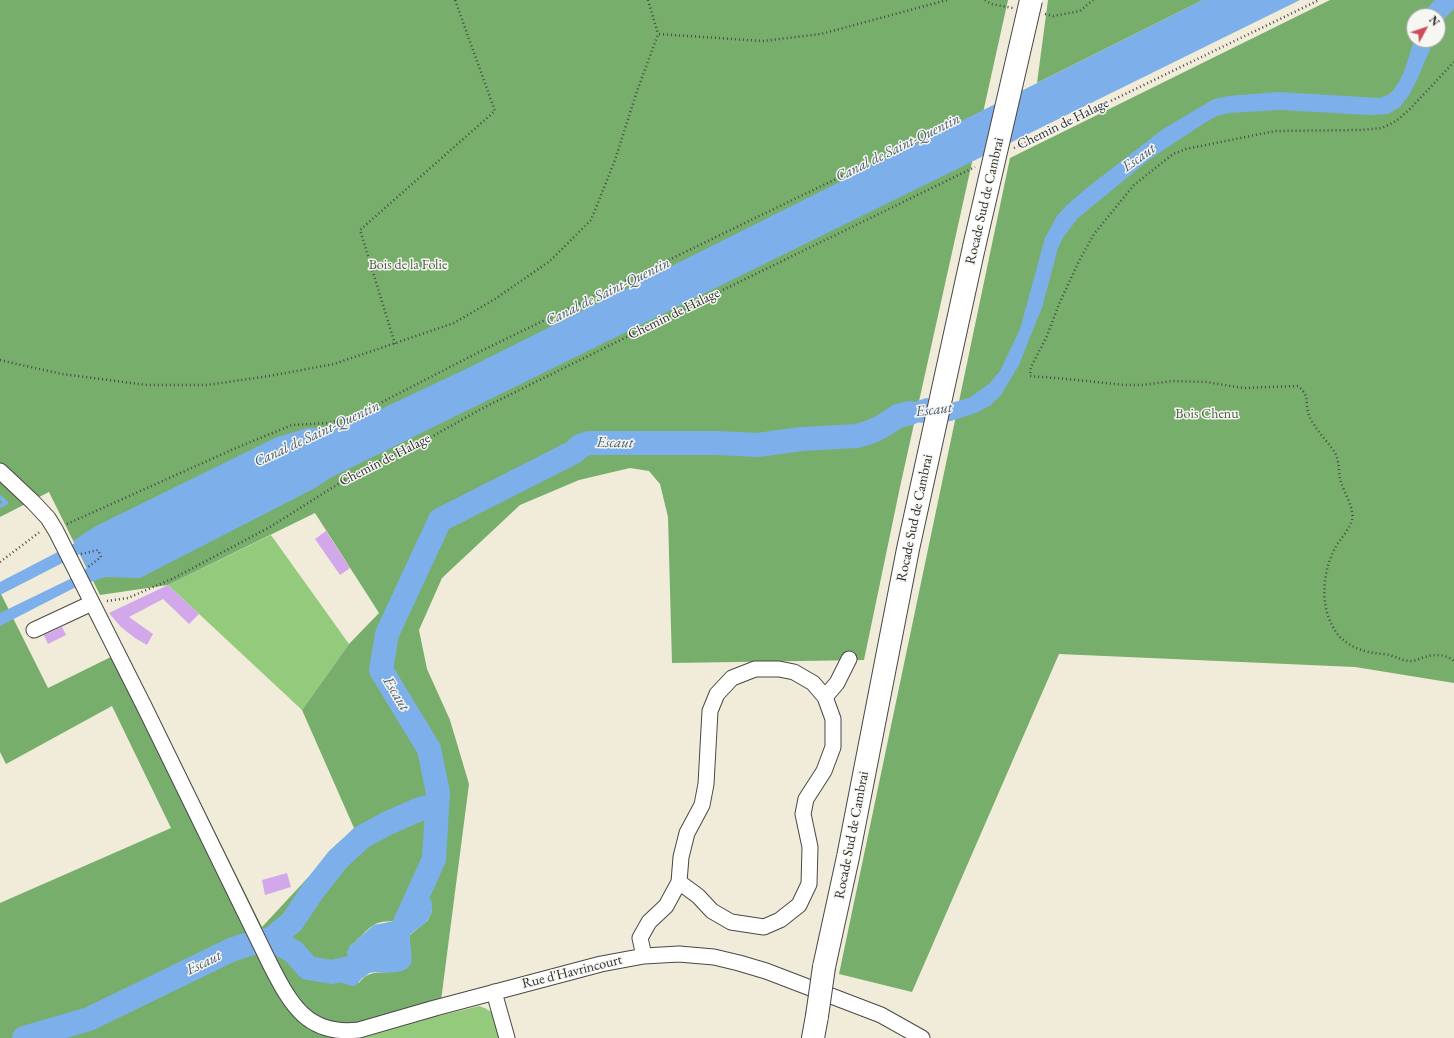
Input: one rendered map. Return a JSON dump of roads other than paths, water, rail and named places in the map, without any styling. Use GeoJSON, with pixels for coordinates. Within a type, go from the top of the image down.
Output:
{"type":"FeatureCollection","features":[{"type":"Feature","properties":{"kind":"highway","name":"Rocade Sud de Cambrai"},"geometry":{"type":"LineString","coordinates":[[813,1038],[824,967],[848,857],[908,549],[967,277],[1031,0]]}},
{"type":"Feature","properties":{"kind":"street","name":"Rue d'Havrincourt"},"geometry":{"type":"LineString","coordinates":[[0,471],[33,502],[54,528],[281,986],[297,1010],[304,1017],[320,1026],[341,1030],[359,1030],[594,966],[644,956],[678,954],[725,960],[752,967],[802,984],[881,1015],[922,1038]]}},
{"type":"Feature","properties":{"kind":"street"},"geometry":{"type":"LineString","coordinates":[[34,630],[91,601]]}},
{"type":"Feature","properties":{"kind":"street"},"geometry":{"type":"LineString","coordinates":[[825,697],[837,683],[849,659]]}},
{"type":"Feature","properties":{"kind":"street"},"geometry":{"type":"LineString","coordinates":[[644,956],[640,938],[649,922],[666,906],[679,882],[681,857],[687,833],[702,805],[705,791],[710,711],[717,694],[732,678],[755,669],[779,669],[794,672],[813,683],[825,697],[833,719],[833,747],[824,771],[806,799],[803,814],[810,847],[809,884],[798,905],[780,920],[764,926],[731,922],[712,911],[698,896],[679,882]]}},
{"type":"Feature","properties":{"kind":"street"},"geometry":{"type":"LineString","coordinates":[[494,992],[507,1038]]}},
{"type":"Feature","properties":{"kind":"water","name":"Canal de Saint-Quentin"},"geometry":{"type":"Polygon","coordinates":[[[1203,0],[1300,0],[330,478],[317,487],[140,578],[105,577],[76,587],[0,626],[0,613],[72,578],[87,568],[80,554],[0,595],[0,582],[75,543],[73,541],[94,527],[277,437],[308,428],[343,427],[466,369],[1203,0]]]}},
{"type":"Feature","properties":{"kind":"water"},"geometry":{"type":"Polygon","coordinates":[[[1435,0],[1454,0],[1454,9],[1446,17],[1446,8],[1428,8],[1435,0]]]}},
{"type":"Feature","properties":{"kind":"water"},"geometry":{"type":"Polygon","coordinates":[[[1412,48],[1431,48],[1409,95],[1400,107],[1388,114],[1370,115],[1280,110],[1229,113],[1217,116],[1203,124],[1150,159],[1078,218],[1064,236],[1058,248],[1042,308],[1019,365],[1001,395],[991,405],[976,413],[951,421],[926,423],[909,422],[899,425],[884,435],[877,418],[894,409],[926,398],[951,403],[969,398],[989,384],[1000,371],[1020,329],[1045,238],[1057,216],[1067,205],[1088,187],[1163,129],[1214,99],[1228,96],[1278,92],[1380,98],[1389,94],[1394,89],[1405,69],[1412,48]]]}},
{"type":"Feature","properties":{"kind":"water"},"geometry":{"type":"Polygon","coordinates":[[[422,892],[430,898],[432,907],[430,917],[427,921],[410,935],[411,963],[408,968],[398,972],[369,973],[365,975],[355,986],[342,983],[331,974],[335,965],[348,959],[347,952],[350,946],[374,925],[394,921],[402,917],[408,904],[417,894],[422,892]]]}},
{"type":"Feature","properties":{"kind":"waterway","name":"Escaut"},"geometry":{"type":"LineString","coordinates":[[405,923],[434,859],[438,793],[429,749],[381,670],[387,634],[440,520],[574,452],[580,446],[589,443],[718,443],[758,445],[801,439],[857,436],[881,427],[898,416],[910,413]]}},
{"type":"Feature","properties":{"kind":"waterway"},"geometry":{"type":"LineString","coordinates":[[0,497],[6,503],[0,506]]}},
{"type":"Feature","properties":{"kind":"waterway"},"geometry":{"type":"LineString","coordinates":[[271,939],[292,922],[312,892],[338,859],[362,837],[388,823],[420,809],[437,805]]}},
{"type":"Feature","properties":{"kind":"waterway","name":"Escaut"},"geometry":{"type":"LineString","coordinates":[[24,1038],[89,1019],[231,950],[252,943],[271,939],[294,952],[308,968],[332,972],[359,966],[362,963]]}},
{"type":"Feature","properties":{"kind":"park label","name":"Bois de la Folie"},"geometry":{"type":"Point","coordinates":[408,265]}},
{"type":"Feature","properties":{"kind":"park label","name":"Bois Chenu"},"geometry":{"type":"Point","coordinates":[1207,414]}}]}
